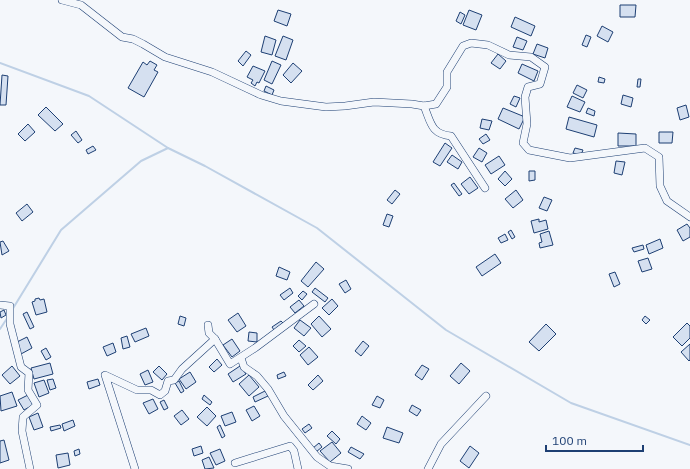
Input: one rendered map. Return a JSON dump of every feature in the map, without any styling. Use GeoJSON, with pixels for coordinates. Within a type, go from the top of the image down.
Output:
{"type":"FeatureCollection","features":[{"type":"Feature","properties":{"kind":"street"},"geometry":{"type":"LineString","coordinates":[[62,0],[87,9],[122,37],[133,39],[165,57],[212,72],[261,95],[281,101],[326,107],[374,102],[424,106],[436,104],[447,87],[447,72],[463,46],[470,43],[488,45],[509,55],[531,57],[545,67],[540,84],[528,87],[525,97],[527,124],[522,142],[524,147],[529,150],[570,158],[645,148],[659,157],[660,186],[666,201],[690,217]]}},
{"type":"Feature","properties":{"kind":"street"},"geometry":{"type":"LineString","coordinates":[[424,106],[433,129],[443,136],[451,136],[485,188]]}},
{"type":"Feature","properties":{"kind":"street"},"geometry":{"type":"LineString","coordinates":[[208,325],[209,333],[215,339],[230,364],[241,358],[314,304]]}},
{"type":"Feature","properties":{"kind":"street"},"geometry":{"type":"LineString","coordinates":[[0,305],[10,306],[10,324],[21,367],[29,373],[28,390],[37,405],[22,417],[22,431],[30,469]]}},
{"type":"Feature","properties":{"kind":"street"},"geometry":{"type":"LineString","coordinates":[[135,469],[104,375],[137,390],[151,390],[160,395],[165,391],[168,381],[174,380],[182,369],[215,339]]}},
{"type":"Feature","properties":{"kind":"street"},"geometry":{"type":"LineString","coordinates":[[241,358],[244,367],[257,376],[268,389],[284,416],[317,457],[330,466],[348,469]]}},
{"type":"Feature","properties":{"kind":"street"},"geometry":{"type":"LineString","coordinates":[[428,469],[441,444],[486,396]]}},
{"type":"Feature","properties":{"kind":"street"},"geometry":{"type":"LineString","coordinates":[[235,464],[290,446],[294,451],[298,469]]}},
{"type":"Feature","properties":{"kind":"building"},"geometry":{"type":"Polygon","coordinates":[[[620,5],[636,5],[635,17],[620,17],[620,5]]]}},
{"type":"Feature","properties":{"kind":"building"},"geometry":{"type":"Polygon","coordinates":[[[278,10],[291,14],[287,26],[274,21],[278,10]]]}},
{"type":"Feature","properties":{"kind":"building"},"geometry":{"type":"Polygon","coordinates":[[[469,10],[482,15],[476,30],[463,25],[469,10]]]}},
{"type":"Feature","properties":{"kind":"building"},"geometry":{"type":"Polygon","coordinates":[[[460,12],[465,15],[461,24],[456,21],[460,12]]]}},
{"type":"Feature","properties":{"kind":"building"},"geometry":{"type":"Polygon","coordinates":[[[515,17],[535,26],[531,36],[511,27],[515,17]]]}},
{"type":"Feature","properties":{"kind":"building"},"geometry":{"type":"Polygon","coordinates":[[[602,26],[613,32],[608,42],[597,36],[602,26]]]}},
{"type":"Feature","properties":{"kind":"building"},"geometry":{"type":"Polygon","coordinates":[[[586,35],[591,37],[587,47],[582,45],[586,35]]]}},
{"type":"Feature","properties":{"kind":"building"},"geometry":{"type":"Polygon","coordinates":[[[265,36],[276,40],[272,55],[261,52],[265,36]]]}},
{"type":"Feature","properties":{"kind":"building"},"geometry":{"type":"Polygon","coordinates":[[[283,36],[293,40],[286,60],[275,56],[283,36]]]}},
{"type":"Feature","properties":{"kind":"building"},"geometry":{"type":"Polygon","coordinates":[[[517,37],[527,41],[523,50],[513,47],[517,37]]]}},
{"type":"Feature","properties":{"kind":"building"},"geometry":{"type":"Polygon","coordinates":[[[537,44],[548,48],[545,58],[533,54],[537,44]]]}},
{"type":"Feature","properties":{"kind":"building"},"geometry":{"type":"Polygon","coordinates":[[[246,51],[251,55],[243,66],[238,61],[246,51]]]}},
{"type":"Feature","properties":{"kind":"building"},"geometry":{"type":"Polygon","coordinates":[[[498,54],[506,61],[500,69],[491,63],[498,54]]]}},
{"type":"Feature","properties":{"kind":"building"},"geometry":{"type":"Polygon","coordinates":[[[150,61],[157,65],[154,70],[158,72],[144,97],[128,88],[143,62],[147,65],[150,61]]]}},
{"type":"Feature","properties":{"kind":"building"},"geometry":{"type":"Polygon","coordinates":[[[272,61],[281,65],[272,84],[264,80],[272,61]]]}},
{"type":"Feature","properties":{"kind":"building"},"geometry":{"type":"Polygon","coordinates":[[[293,63],[302,71],[291,83],[283,75],[293,63]]]}},
{"type":"Feature","properties":{"kind":"building"},"geometry":{"type":"Polygon","coordinates":[[[522,64],[538,71],[534,81],[518,73],[522,64]]]}},
{"type":"Feature","properties":{"kind":"building"},"geometry":{"type":"Polygon","coordinates":[[[253,66],[265,71],[259,83],[257,82],[255,86],[251,83],[253,80],[247,77],[253,66]]]}},
{"type":"Feature","properties":{"kind":"building"},"geometry":{"type":"Polygon","coordinates":[[[2,75],[8,76],[6,105],[0,105],[2,75]]]}},
{"type":"Feature","properties":{"kind":"building"},"geometry":{"type":"Polygon","coordinates":[[[599,77],[605,79],[604,83],[598,82],[599,77]]]}},
{"type":"Feature","properties":{"kind":"building"},"geometry":{"type":"Polygon","coordinates":[[[638,79],[641,79],[640,87],[637,87],[638,79]]]}},
{"type":"Feature","properties":{"kind":"building"},"geometry":{"type":"Polygon","coordinates":[[[577,85],[587,90],[583,98],[573,93],[577,85]]]}},
{"type":"Feature","properties":{"kind":"building"},"geometry":{"type":"Polygon","coordinates":[[[266,86],[274,90],[272,95],[264,91],[266,86]]]}},
{"type":"Feature","properties":{"kind":"building"},"geometry":{"type":"Polygon","coordinates":[[[623,95],[633,98],[631,107],[621,104],[623,95]]]}},
{"type":"Feature","properties":{"kind":"building"},"geometry":{"type":"Polygon","coordinates":[[[514,96],[520,98],[516,107],[510,104],[514,96]]]}},
{"type":"Feature","properties":{"kind":"building"},"geometry":{"type":"Polygon","coordinates":[[[572,96],[585,102],[580,112],[567,107],[572,96]]]}},
{"type":"Feature","properties":{"kind":"building"},"geometry":{"type":"Polygon","coordinates":[[[686,105],[689,117],[680,120],[677,108],[686,105]]]}},
{"type":"Feature","properties":{"kind":"building"},"geometry":{"type":"Polygon","coordinates":[[[46,107],[63,124],[55,131],[38,115],[46,107]]]}},
{"type":"Feature","properties":{"kind":"building"},"geometry":{"type":"Polygon","coordinates":[[[503,108],[525,117],[519,129],[498,119],[503,108]]]}},
{"type":"Feature","properties":{"kind":"building"},"geometry":{"type":"Polygon","coordinates":[[[588,108],[595,111],[594,116],[586,113],[588,108]]]}},
{"type":"Feature","properties":{"kind":"building"},"geometry":{"type":"Polygon","coordinates":[[[569,117],[597,125],[594,137],[566,129],[569,117]]]}},
{"type":"Feature","properties":{"kind":"building"},"geometry":{"type":"Polygon","coordinates":[[[482,119],[492,121],[489,130],[480,128],[482,119]]]}},
{"type":"Feature","properties":{"kind":"building"},"geometry":{"type":"Polygon","coordinates":[[[28,124],[35,132],[25,141],[18,134],[28,124]]]}},
{"type":"Feature","properties":{"kind":"building"},"geometry":{"type":"Polygon","coordinates":[[[76,131],[82,140],[78,143],[71,135],[76,131]]]}},
{"type":"Feature","properties":{"kind":"building"},"geometry":{"type":"Polygon","coordinates":[[[659,132],[673,132],[672,143],[659,143],[659,132]]]}},
{"type":"Feature","properties":{"kind":"building"},"geometry":{"type":"Polygon","coordinates":[[[618,133],[636,134],[636,146],[618,146],[618,133]]]}},
{"type":"Feature","properties":{"kind":"building"},"geometry":{"type":"Polygon","coordinates":[[[486,134],[490,140],[483,144],[479,139],[486,134]]]}},
{"type":"Feature","properties":{"kind":"building"},"geometry":{"type":"Polygon","coordinates":[[[445,143],[452,148],[440,166],[433,162],[445,143]]]}},
{"type":"Feature","properties":{"kind":"building"},"geometry":{"type":"Polygon","coordinates":[[[93,146],[96,150],[88,154],[86,150],[93,146]]]}},
{"type":"Feature","properties":{"kind":"building"},"geometry":{"type":"Polygon","coordinates":[[[479,148],[487,153],[482,162],[473,157],[479,148]]]}},
{"type":"Feature","properties":{"kind":"building"},"geometry":{"type":"Polygon","coordinates":[[[575,148],[583,150],[581,155],[573,153],[575,148]]]}},
{"type":"Feature","properties":{"kind":"building"},"geometry":{"type":"Polygon","coordinates":[[[452,155],[462,162],[458,169],[447,162],[452,155]]]}},
{"type":"Feature","properties":{"kind":"building"},"geometry":{"type":"Polygon","coordinates":[[[499,156],[505,165],[491,174],[485,165],[499,156]]]}},
{"type":"Feature","properties":{"kind":"building"},"geometry":{"type":"Polygon","coordinates":[[[616,161],[625,162],[622,175],[614,173],[616,161]]]}},
{"type":"Feature","properties":{"kind":"building"},"geometry":{"type":"Polygon","coordinates":[[[505,171],[512,179],[505,186],[498,179],[505,171]]]}},
{"type":"Feature","properties":{"kind":"building"},"geometry":{"type":"Polygon","coordinates":[[[529,171],[535,171],[535,180],[529,181],[529,171]]]}},
{"type":"Feature","properties":{"kind":"building"},"geometry":{"type":"Polygon","coordinates":[[[470,177],[478,188],[469,194],[461,184],[470,177]]]}},
{"type":"Feature","properties":{"kind":"building"},"geometry":{"type":"Polygon","coordinates":[[[454,183],[462,194],[459,196],[451,185],[454,183]]]}},
{"type":"Feature","properties":{"kind":"building"},"geometry":{"type":"Polygon","coordinates":[[[395,190],[400,194],[392,204],[387,200],[395,190]]]}},
{"type":"Feature","properties":{"kind":"building"},"geometry":{"type":"Polygon","coordinates":[[[516,190],[523,200],[513,208],[505,199],[516,190]]]}},
{"type":"Feature","properties":{"kind":"building"},"geometry":{"type":"Polygon","coordinates":[[[544,197],[552,200],[547,211],[539,208],[544,197]]]}},
{"type":"Feature","properties":{"kind":"building"},"geometry":{"type":"Polygon","coordinates":[[[27,204],[33,212],[22,221],[16,213],[27,204]]]}},
{"type":"Feature","properties":{"kind":"building"},"geometry":{"type":"Polygon","coordinates":[[[387,214],[393,216],[389,227],[383,225],[387,214]]]}},
{"type":"Feature","properties":{"kind":"building"},"geometry":{"type":"Polygon","coordinates":[[[539,219],[539,222],[546,220],[548,229],[534,233],[531,221],[539,219]]]}},
{"type":"Feature","properties":{"kind":"building"},"geometry":{"type":"Polygon","coordinates":[[[687,224],[690,228],[690,237],[683,241],[677,230],[687,224]]]}},
{"type":"Feature","properties":{"kind":"building"},"geometry":{"type":"Polygon","coordinates":[[[511,230],[515,237],[512,239],[508,232],[511,230]]]}},
{"type":"Feature","properties":{"kind":"building"},"geometry":{"type":"Polygon","coordinates":[[[549,231],[553,245],[540,248],[539,243],[542,242],[540,234],[549,231]]]}},
{"type":"Feature","properties":{"kind":"building"},"geometry":{"type":"Polygon","coordinates":[[[505,234],[508,240],[501,243],[498,238],[505,234]]]}},
{"type":"Feature","properties":{"kind":"building"},"geometry":{"type":"Polygon","coordinates":[[[660,239],[663,248],[649,254],[646,245],[660,239]]]}},
{"type":"Feature","properties":{"kind":"building"},"geometry":{"type":"Polygon","coordinates":[[[3,241],[9,251],[2,255],[0,242],[3,241]]]}},
{"type":"Feature","properties":{"kind":"building"},"geometry":{"type":"Polygon","coordinates":[[[643,245],[644,249],[634,252],[632,248],[643,245]]]}},
{"type":"Feature","properties":{"kind":"building"},"geometry":{"type":"Polygon","coordinates":[[[495,254],[501,263],[482,276],[476,267],[495,254]]]}},
{"type":"Feature","properties":{"kind":"building"},"geometry":{"type":"Polygon","coordinates":[[[648,258],[652,269],[642,272],[638,261],[648,258]]]}},
{"type":"Feature","properties":{"kind":"building"},"geometry":{"type":"Polygon","coordinates":[[[316,262],[324,269],[308,287],[301,281],[316,262]]]}},
{"type":"Feature","properties":{"kind":"building"},"geometry":{"type":"Polygon","coordinates":[[[279,267],[290,272],[287,280],[276,276],[279,267]]]}},
{"type":"Feature","properties":{"kind":"building"},"geometry":{"type":"Polygon","coordinates":[[[615,272],[620,284],[614,287],[609,274],[615,272]]]}},
{"type":"Feature","properties":{"kind":"building"},"geometry":{"type":"Polygon","coordinates":[[[346,280],[351,289],[345,293],[339,284],[346,280]]]}},
{"type":"Feature","properties":{"kind":"building"},"geometry":{"type":"Polygon","coordinates":[[[290,288],[293,293],[284,300],[280,295],[290,288]]]}},
{"type":"Feature","properties":{"kind":"building"},"geometry":{"type":"Polygon","coordinates":[[[315,288],[328,298],[325,302],[312,292],[315,288]]]}},
{"type":"Feature","properties":{"kind":"building"},"geometry":{"type":"Polygon","coordinates":[[[303,291],[307,294],[302,300],[298,296],[303,291]]]}},
{"type":"Feature","properties":{"kind":"building"},"geometry":{"type":"Polygon","coordinates":[[[39,298],[40,300],[44,299],[47,312],[36,315],[32,302],[39,298]]]}},
{"type":"Feature","properties":{"kind":"building"},"geometry":{"type":"Polygon","coordinates":[[[332,299],[338,306],[329,315],[322,308],[332,299]]]}},
{"type":"Feature","properties":{"kind":"building"},"geometry":{"type":"Polygon","coordinates":[[[299,300],[304,306],[295,313],[290,307],[299,300]]]}},
{"type":"Feature","properties":{"kind":"building"},"geometry":{"type":"Polygon","coordinates":[[[4,310],[6,315],[1,318],[0,312],[4,310]]]}},
{"type":"Feature","properties":{"kind":"building"},"geometry":{"type":"Polygon","coordinates":[[[27,312],[34,327],[30,329],[23,314],[27,312]]]}},
{"type":"Feature","properties":{"kind":"building"},"geometry":{"type":"Polygon","coordinates":[[[238,313],[246,326],[237,332],[228,320],[238,313]]]}},
{"type":"Feature","properties":{"kind":"building"},"geometry":{"type":"Polygon","coordinates":[[[180,316],[186,318],[184,326],[178,324],[180,316]]]}},
{"type":"Feature","properties":{"kind":"building"},"geometry":{"type":"Polygon","coordinates":[[[319,316],[331,329],[322,337],[311,324],[319,316]]]}},
{"type":"Feature","properties":{"kind":"building"},"geometry":{"type":"Polygon","coordinates":[[[645,316],[650,320],[646,324],[642,320],[645,316]]]}},
{"type":"Feature","properties":{"kind":"building"},"geometry":{"type":"Polygon","coordinates":[[[300,320],[311,328],[304,336],[294,328],[300,320]]]}},
{"type":"Feature","properties":{"kind":"building"},"geometry":{"type":"Polygon","coordinates":[[[281,321],[283,323],[274,330],[272,327],[281,321]]]}},
{"type":"Feature","properties":{"kind":"building"},"geometry":{"type":"Polygon","coordinates":[[[687,323],[690,326],[690,338],[682,346],[673,337],[687,323]]]}},
{"type":"Feature","properties":{"kind":"building"},"geometry":{"type":"Polygon","coordinates":[[[546,324],[556,334],[539,351],[529,342],[546,324]]]}},
{"type":"Feature","properties":{"kind":"building"},"geometry":{"type":"Polygon","coordinates":[[[146,328],[149,336],[135,342],[131,334],[146,328]]]}},
{"type":"Feature","properties":{"kind":"building"},"geometry":{"type":"Polygon","coordinates":[[[249,332],[257,333],[257,342],[248,341],[249,332]]]}},
{"type":"Feature","properties":{"kind":"building"},"geometry":{"type":"Polygon","coordinates":[[[127,336],[130,347],[123,349],[121,338],[127,336]]]}},
{"type":"Feature","properties":{"kind":"building"},"geometry":{"type":"Polygon","coordinates":[[[27,337],[32,348],[21,354],[15,343],[27,337]]]}},
{"type":"Feature","properties":{"kind":"building"},"geometry":{"type":"Polygon","coordinates":[[[232,339],[240,351],[232,357],[223,345],[232,339]]]}},
{"type":"Feature","properties":{"kind":"building"},"geometry":{"type":"Polygon","coordinates":[[[299,340],[306,346],[299,352],[293,346],[299,340]]]}},
{"type":"Feature","properties":{"kind":"building"},"geometry":{"type":"Polygon","coordinates":[[[363,341],[369,346],[361,356],[355,351],[363,341]]]}},
{"type":"Feature","properties":{"kind":"building"},"geometry":{"type":"Polygon","coordinates":[[[113,343],[116,352],[107,356],[103,347],[113,343]]]}},
{"type":"Feature","properties":{"kind":"building"},"geometry":{"type":"Polygon","coordinates":[[[690,344],[690,360],[689,361],[681,352],[690,344]]]}},
{"type":"Feature","properties":{"kind":"building"},"geometry":{"type":"Polygon","coordinates":[[[309,347],[318,357],[308,365],[300,355],[309,347]]]}},
{"type":"Feature","properties":{"kind":"building"},"geometry":{"type":"Polygon","coordinates":[[[46,348],[51,357],[46,360],[41,351],[46,348]]]}},
{"type":"Feature","properties":{"kind":"building"},"geometry":{"type":"Polygon","coordinates":[[[217,359],[222,365],[214,372],[209,367],[217,359]]]}},
{"type":"Feature","properties":{"kind":"building"},"geometry":{"type":"Polygon","coordinates":[[[50,363],[53,374],[34,379],[31,368],[50,363]]]}},
{"type":"Feature","properties":{"kind":"building"},"geometry":{"type":"Polygon","coordinates":[[[461,363],[470,371],[459,384],[450,376],[461,363]]]}},
{"type":"Feature","properties":{"kind":"building"},"geometry":{"type":"Polygon","coordinates":[[[422,365],[429,369],[422,380],[415,375],[422,365]]]}},
{"type":"Feature","properties":{"kind":"building"},"geometry":{"type":"Polygon","coordinates":[[[12,366],[20,376],[10,384],[2,375],[12,366]]]}},
{"type":"Feature","properties":{"kind":"building"},"geometry":{"type":"Polygon","coordinates":[[[159,366],[167,374],[162,380],[153,372],[159,366]]]}},
{"type":"Feature","properties":{"kind":"building"},"geometry":{"type":"Polygon","coordinates":[[[240,366],[246,374],[233,382],[228,374],[240,366]]]}},
{"type":"Feature","properties":{"kind":"building"},"geometry":{"type":"Polygon","coordinates":[[[148,370],[153,382],[145,385],[140,374],[148,370]]]}},
{"type":"Feature","properties":{"kind":"building"},"geometry":{"type":"Polygon","coordinates":[[[190,372],[196,382],[186,389],[179,379],[190,372]]]}},
{"type":"Feature","properties":{"kind":"building"},"geometry":{"type":"Polygon","coordinates":[[[284,372],[286,376],[278,379],[277,375],[284,372]]]}},
{"type":"Feature","properties":{"kind":"building"},"geometry":{"type":"Polygon","coordinates":[[[249,375],[259,387],[249,396],[239,384],[249,375]]]}},
{"type":"Feature","properties":{"kind":"building"},"geometry":{"type":"Polygon","coordinates":[[[318,375],[323,381],[313,390],[308,385],[318,375]]]}},
{"type":"Feature","properties":{"kind":"building"},"geometry":{"type":"Polygon","coordinates":[[[53,379],[56,388],[50,390],[47,380],[53,379]]]}},
{"type":"Feature","properties":{"kind":"building"},"geometry":{"type":"Polygon","coordinates":[[[98,379],[100,385],[89,389],[87,382],[98,379]]]}},
{"type":"Feature","properties":{"kind":"building"},"geometry":{"type":"Polygon","coordinates":[[[44,380],[49,393],[39,397],[34,383],[44,380]]]}},
{"type":"Feature","properties":{"kind":"building"},"geometry":{"type":"Polygon","coordinates":[[[179,381],[184,391],[181,393],[175,383],[179,381]]]}},
{"type":"Feature","properties":{"kind":"building"},"geometry":{"type":"Polygon","coordinates":[[[265,391],[268,396],[255,402],[253,397],[265,391]]]}},
{"type":"Feature","properties":{"kind":"building"},"geometry":{"type":"Polygon","coordinates":[[[12,392],[17,406],[1,411],[0,396],[12,392]]]}},
{"type":"Feature","properties":{"kind":"building"},"geometry":{"type":"Polygon","coordinates":[[[28,395],[33,405],[24,410],[18,400],[28,395]]]}},
{"type":"Feature","properties":{"kind":"building"},"geometry":{"type":"Polygon","coordinates":[[[204,395],[212,402],[210,405],[202,399],[204,395]]]}},
{"type":"Feature","properties":{"kind":"building"},"geometry":{"type":"Polygon","coordinates":[[[377,396],[384,400],[380,408],[372,405],[377,396]]]}},
{"type":"Feature","properties":{"kind":"building"},"geometry":{"type":"Polygon","coordinates":[[[153,399],[158,409],[149,414],[143,403],[153,399]]]}},
{"type":"Feature","properties":{"kind":"building"},"geometry":{"type":"Polygon","coordinates":[[[164,400],[168,408],[164,410],[160,402],[164,400]]]}},
{"type":"Feature","properties":{"kind":"building"},"geometry":{"type":"Polygon","coordinates":[[[412,405],[421,410],[417,416],[409,411],[412,405]]]}},
{"type":"Feature","properties":{"kind":"building"},"geometry":{"type":"Polygon","coordinates":[[[254,406],[260,416],[252,421],[246,410],[254,406]]]}},
{"type":"Feature","properties":{"kind":"building"},"geometry":{"type":"Polygon","coordinates":[[[207,407],[216,416],[207,426],[197,417],[207,407]]]}},
{"type":"Feature","properties":{"kind":"building"},"geometry":{"type":"Polygon","coordinates":[[[182,410],[189,419],[181,425],[174,416],[182,410]]]}},
{"type":"Feature","properties":{"kind":"building"},"geometry":{"type":"Polygon","coordinates":[[[232,412],[236,422],[225,426],[221,416],[232,412]]]}},
{"type":"Feature","properties":{"kind":"building"},"geometry":{"type":"Polygon","coordinates":[[[38,413],[43,427],[34,430],[29,417],[38,413]]]}},
{"type":"Feature","properties":{"kind":"building"},"geometry":{"type":"Polygon","coordinates":[[[362,416],[371,423],[366,430],[357,424],[362,416]]]}},
{"type":"Feature","properties":{"kind":"building"},"geometry":{"type":"Polygon","coordinates":[[[73,420],[75,426],[64,431],[62,424],[73,420]]]}},
{"type":"Feature","properties":{"kind":"building"},"geometry":{"type":"Polygon","coordinates":[[[309,424],[312,428],[305,433],[302,429],[309,424]]]}},
{"type":"Feature","properties":{"kind":"building"},"geometry":{"type":"Polygon","coordinates":[[[60,425],[61,428],[51,431],[50,427],[60,425]]]}},
{"type":"Feature","properties":{"kind":"building"},"geometry":{"type":"Polygon","coordinates":[[[220,425],[225,436],[222,438],[217,427],[220,425]]]}},
{"type":"Feature","properties":{"kind":"building"},"geometry":{"type":"Polygon","coordinates":[[[387,427],[403,433],[399,443],[383,438],[387,427]]]}},
{"type":"Feature","properties":{"kind":"building"},"geometry":{"type":"Polygon","coordinates":[[[332,431],[340,439],[336,444],[327,436],[332,431]]]}},
{"type":"Feature","properties":{"kind":"building"},"geometry":{"type":"Polygon","coordinates":[[[4,440],[9,460],[0,463],[0,441],[4,440]]]}},
{"type":"Feature","properties":{"kind":"building"},"geometry":{"type":"Polygon","coordinates":[[[332,442],[341,453],[330,462],[320,451],[332,442]]]}},
{"type":"Feature","properties":{"kind":"building"},"geometry":{"type":"Polygon","coordinates":[[[319,443],[322,447],[316,452],[313,448],[319,443]]]}},
{"type":"Feature","properties":{"kind":"building"},"geometry":{"type":"Polygon","coordinates":[[[201,446],[203,453],[194,456],[192,449],[201,446]]]}},
{"type":"Feature","properties":{"kind":"building"},"geometry":{"type":"Polygon","coordinates":[[[470,446],[479,453],[469,468],[460,461],[470,446]]]}},
{"type":"Feature","properties":{"kind":"building"},"geometry":{"type":"Polygon","coordinates":[[[351,447],[364,454],[360,459],[348,452],[351,447]]]}},
{"type":"Feature","properties":{"kind":"building"},"geometry":{"type":"Polygon","coordinates":[[[79,449],[80,454],[75,456],[74,451],[79,449]]]}},
{"type":"Feature","properties":{"kind":"building"},"geometry":{"type":"Polygon","coordinates":[[[220,449],[225,461],[216,465],[210,453],[220,449]]]}},
{"type":"Feature","properties":{"kind":"building"},"geometry":{"type":"Polygon","coordinates":[[[68,453],[70,465],[58,468],[56,455],[68,453]]]}},
{"type":"Feature","properties":{"kind":"building"},"geometry":{"type":"Polygon","coordinates":[[[209,457],[214,468],[205,469],[202,460],[209,457]]]}},
{"type":"Feature","properties":{"kind":"waterway"},"geometry":{"type":"LineString","coordinates":[[0,63],[89,96],[168,148],[205,166],[317,228],[446,330],[571,403],[690,445]]}},
{"type":"Feature","properties":{"kind":"waterway"},"geometry":{"type":"LineString","coordinates":[[12,310],[61,230],[141,161],[168,148]]}},
{"type":"Feature","properties":{"kind":"waterway"},"geometry":{"type":"LineString","coordinates":[[0,329],[8,317]]}}]}
